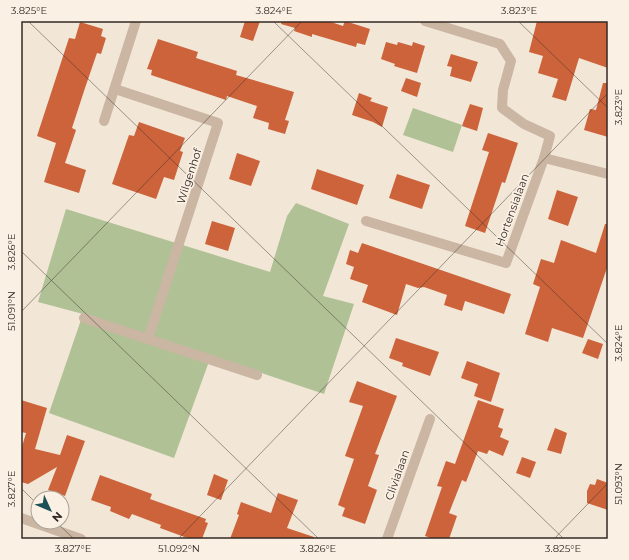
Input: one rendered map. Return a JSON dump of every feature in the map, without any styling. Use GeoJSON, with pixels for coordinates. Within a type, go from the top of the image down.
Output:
{"type":"FeatureCollection","features":[{"type":"Feature","properties":{"kind":"street"},"geometry":{"type":"LineString","coordinates":[[104,120],[136,21]]}},
{"type":"Feature","properties":{"kind":"street"},"geometry":{"type":"LineString","coordinates":[[425,21],[500,44],[511,61],[503,90],[502,108],[524,124],[550,136],[544,158],[608,174]]}},
{"type":"Feature","properties":{"kind":"street","name":"Wilgenhof"},"geometry":{"type":"LineString","coordinates":[[115,89],[218,123],[148,339]]}},
{"type":"Feature","properties":{"kind":"street","name":"Hortensialaan"},"geometry":{"type":"LineString","coordinates":[[366,221],[506,263],[544,158]]}},
{"type":"Feature","properties":{"kind":"street"},"geometry":{"type":"LineString","coordinates":[[84,318],[258,375]]}},
{"type":"Feature","properties":{"kind":"street","name":"Clivialaan"},"geometry":{"type":"LineString","coordinates":[[387,539],[430,419]]}},
{"type":"Feature","properties":{"kind":"street"},"geometry":{"type":"LineString","coordinates":[[21,518],[81,539]]}},
{"type":"Feature","properties":{"kind":"green space"},"geometry":{"type":"Polygon","coordinates":[[[413,108],[462,125],[453,152],[403,135],[413,108]]]}},
{"type":"Feature","properties":{"kind":"green space"},"geometry":{"type":"Polygon","coordinates":[[[296,203],[349,224],[323,296],[354,304],[324,394],[211,356],[174,458],[49,413],[83,314],[38,302],[66,209],[270,272],[287,216],[296,203]]]}},
{"type":"Feature","properties":{"kind":"building"},"geometry":{"type":"Polygon","coordinates":[[[245,21],[260,21],[253,41],[240,37],[245,21]]]}},
{"type":"Feature","properties":{"kind":"building"},"geometry":{"type":"Polygon","coordinates":[[[282,21],[328,21],[343,26],[345,21],[370,29],[365,45],[357,43],[356,47],[312,34],[312,37],[294,31],[295,28],[281,24],[282,21]]]}},
{"type":"Feature","properties":{"kind":"building"},"geometry":{"type":"Polygon","coordinates":[[[537,21],[608,21],[608,68],[579,58],[566,101],[552,97],[558,79],[538,73],[543,56],[529,52],[537,21]]]}},
{"type":"Feature","properties":{"kind":"building"},"geometry":{"type":"Polygon","coordinates":[[[80,22],[103,29],[101,36],[106,38],[101,54],[97,53],[85,88],[72,128],[76,130],[65,163],[86,170],[79,193],[44,182],[56,143],[37,136],[69,38],[75,39],[80,22]]]}},
{"type":"Feature","properties":{"kind":"building"},"geometry":{"type":"Polygon","coordinates":[[[158,39],[198,52],[196,58],[237,71],[236,75],[294,92],[285,120],[289,121],[285,134],[268,129],[269,123],[253,118],[257,106],[227,96],[226,100],[151,75],[152,70],[147,69],[158,39]]]}},
{"type":"Feature","properties":{"kind":"building"},"geometry":{"type":"Polygon","coordinates":[[[386,42],[397,45],[398,42],[412,46],[413,42],[425,46],[417,73],[394,66],[395,64],[381,59],[386,42]]]}},
{"type":"Feature","properties":{"kind":"building"},"geometry":{"type":"Polygon","coordinates":[[[451,54],[478,62],[471,82],[450,76],[452,67],[447,66],[451,54]]]}},
{"type":"Feature","properties":{"kind":"building"},"geometry":{"type":"Polygon","coordinates":[[[406,78],[421,83],[417,97],[401,91],[406,78]]]}},
{"type":"Feature","properties":{"kind":"building"},"geometry":{"type":"Polygon","coordinates":[[[603,83],[608,83],[608,137],[584,130],[590,109],[596,110],[603,83]]]}},
{"type":"Feature","properties":{"kind":"building"},"geometry":{"type":"Polygon","coordinates":[[[359,93],[372,98],[370,101],[388,107],[382,127],[373,122],[352,115],[359,93]]]}},
{"type":"Feature","properties":{"kind":"building"},"geometry":{"type":"Polygon","coordinates":[[[470,104],[483,108],[477,131],[462,126],[470,104]]]}},
{"type":"Feature","properties":{"kind":"building"},"geometry":{"type":"Polygon","coordinates":[[[139,122],[185,138],[180,151],[183,152],[174,180],[164,177],[156,199],[112,184],[129,135],[134,136],[139,122]]]}},
{"type":"Feature","properties":{"kind":"building"},"geometry":{"type":"Polygon","coordinates":[[[488,133],[518,143],[505,183],[502,182],[485,233],[465,226],[489,152],[482,150],[488,133]]]}},
{"type":"Feature","properties":{"kind":"building"},"geometry":{"type":"Polygon","coordinates":[[[237,153],[260,161],[251,186],[229,179],[237,153]]]}},
{"type":"Feature","properties":{"kind":"building"},"geometry":{"type":"Polygon","coordinates":[[[317,169],[364,185],[357,205],[311,189],[317,169]]]}},
{"type":"Feature","properties":{"kind":"building"},"geometry":{"type":"Polygon","coordinates":[[[397,174],[430,185],[422,209],[389,198],[397,174]]]}},
{"type":"Feature","properties":{"kind":"building"},"geometry":{"type":"Polygon","coordinates":[[[557,190],[578,197],[568,226],[548,219],[557,190]]]}},
{"type":"Feature","properties":{"kind":"building"},"geometry":{"type":"Polygon","coordinates":[[[212,221],[235,228],[228,251],[205,244],[212,221]]]}},
{"type":"Feature","properties":{"kind":"building"},"geometry":{"type":"Polygon","coordinates":[[[605,224],[608,224],[608,265],[583,338],[552,328],[548,342],[525,334],[540,287],[533,284],[541,259],[554,263],[561,240],[596,253],[605,224]]]}},
{"type":"Feature","properties":{"kind":"building"},"geometry":{"type":"Polygon","coordinates":[[[362,243],[511,294],[504,314],[465,301],[462,311],[444,305],[447,295],[424,287],[418,288],[406,284],[397,315],[362,302],[368,285],[350,279],[354,267],[346,264],[350,250],[358,253],[362,243]]]}},
{"type":"Feature","properties":{"kind":"building"},"geometry":{"type":"Polygon","coordinates":[[[396,338],[439,352],[430,376],[402,366],[403,363],[389,358],[396,338]]]}},
{"type":"Feature","properties":{"kind":"building"},"geometry":{"type":"Polygon","coordinates":[[[588,339],[603,344],[598,359],[582,353],[588,339]]]}},
{"type":"Feature","properties":{"kind":"building"},"geometry":{"type":"Polygon","coordinates":[[[467,361],[500,373],[491,402],[474,396],[478,384],[461,378],[467,361]]]}},
{"type":"Feature","properties":{"kind":"building"},"geometry":{"type":"Polygon","coordinates":[[[357,381],[397,396],[375,454],[379,455],[368,486],[377,490],[365,524],[342,516],[345,508],[338,505],[354,459],[345,456],[363,406],[349,402],[357,381]]]}},
{"type":"Feature","properties":{"kind":"building"},"geometry":{"type":"Polygon","coordinates":[[[21,400],[47,408],[35,449],[60,455],[67,435],[85,441],[67,490],[48,490],[57,467],[28,484],[21,482],[21,450],[26,433],[21,432],[21,400]]]}},
{"type":"Feature","properties":{"kind":"building"},"geometry":{"type":"Polygon","coordinates":[[[478,400],[504,409],[498,427],[503,429],[500,437],[509,441],[503,456],[489,450],[487,454],[478,451],[466,482],[462,480],[449,513],[457,516],[449,539],[434,539],[425,536],[442,487],[437,486],[446,461],[455,464],[478,400]]]}},
{"type":"Feature","properties":{"kind":"building"},"geometry":{"type":"Polygon","coordinates":[[[555,428],[567,433],[561,454],[547,450],[555,428]]]}},
{"type":"Feature","properties":{"kind":"building"},"geometry":{"type":"Polygon","coordinates":[[[522,457],[536,462],[530,478],[516,473],[522,457]]]}},
{"type":"Feature","properties":{"kind":"building"},"geometry":{"type":"Polygon","coordinates":[[[214,474],[228,480],[221,500],[207,495],[214,474]]]}},
{"type":"Feature","properties":{"kind":"building"},"geometry":{"type":"Polygon","coordinates":[[[100,475],[152,494],[150,499],[206,519],[205,522],[208,523],[202,539],[190,539],[160,528],[161,525],[132,514],[129,519],[110,511],[111,507],[91,500],[100,475]]]}},
{"type":"Feature","properties":{"kind":"building"},"geometry":{"type":"Polygon","coordinates":[[[597,479],[608,483],[608,510],[587,503],[587,491],[590,484],[595,485],[597,479]]]}},
{"type":"Feature","properties":{"kind":"building"},"geometry":{"type":"Polygon","coordinates":[[[278,493],[298,500],[287,528],[314,537],[313,539],[230,539],[239,515],[237,514],[241,502],[271,513],[278,493]]]}}]}
